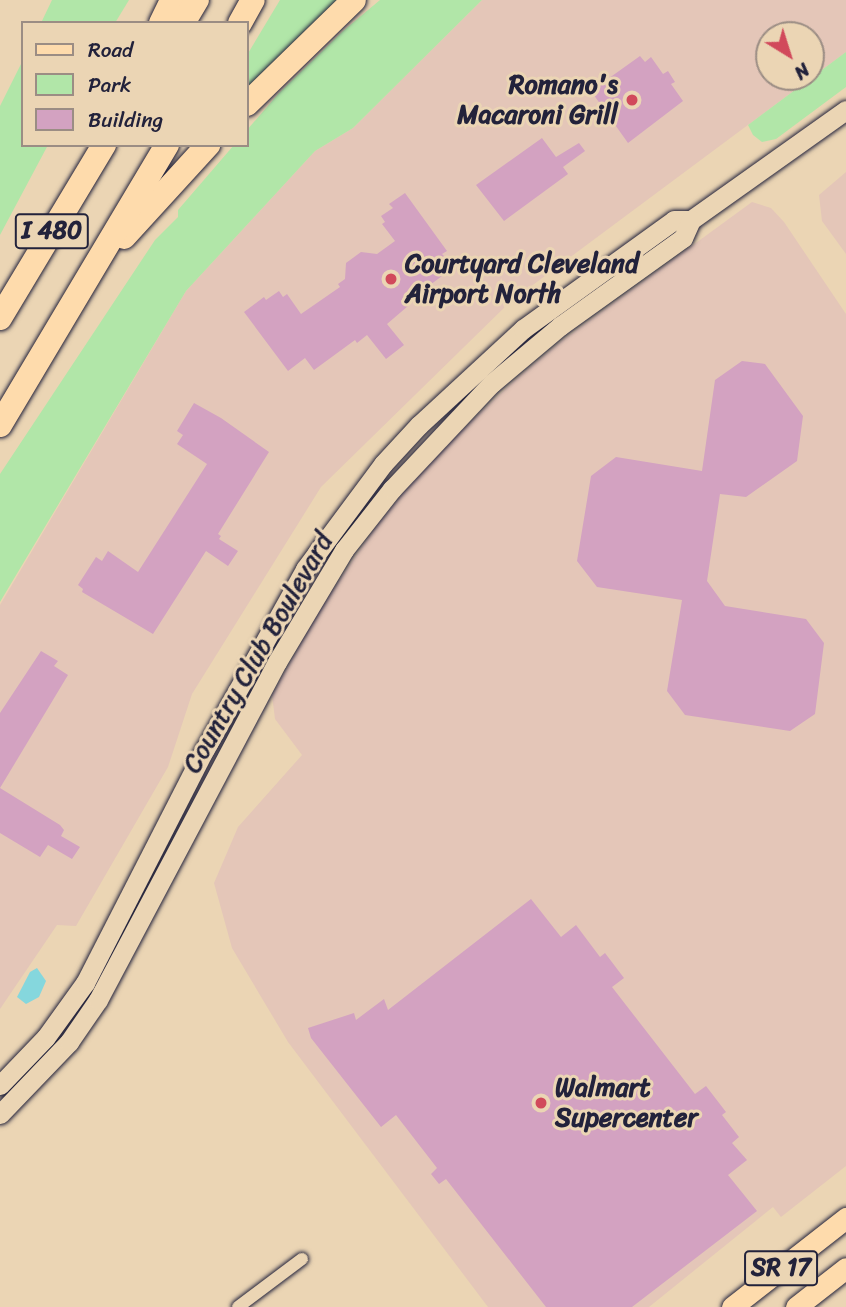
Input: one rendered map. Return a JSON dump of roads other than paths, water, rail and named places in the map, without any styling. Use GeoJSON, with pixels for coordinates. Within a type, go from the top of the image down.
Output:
{"type":"FeatureCollection","features":[{"type":"Feature","properties":{"kind":"highway"},"geometry":{"type":"LineString","coordinates":[[163,21],[172,0]]}},
{"type":"Feature","properties":{"kind":"highway"},"geometry":{"type":"LineString","coordinates":[[184,21],[197,0]]}},
{"type":"Feature","properties":{"kind":"highway"},"geometry":{"type":"LineString","coordinates":[[241,21],[253,0]]}},
{"type":"Feature","properties":{"kind":"highway"},"geometry":{"type":"LineString","coordinates":[[248,103],[354,0]]}},
{"type":"Feature","properties":{"kind":"highway","name":"I 480"},"geometry":{"type":"LineString","coordinates":[[0,318],[103,147]]}},
{"type":"Feature","properties":{"kind":"highway","name":"I 480"},"geometry":{"type":"LineString","coordinates":[[0,425],[166,147]]}},
{"type":"Feature","properties":{"kind":"highway"},"geometry":{"type":"LineString","coordinates":[[89,277],[206,147]]}},
{"type":"Feature","properties":{"kind":"main road","name":"SR 17"},"geometry":{"type":"LineString","coordinates":[[732,1307],[846,1218]]}},
{"type":"Feature","properties":{"kind":"main road","name":"SR 17"},"geometry":{"type":"LineString","coordinates":[[796,1307],[846,1268]]}},
{"type":"Feature","properties":{"kind":"street","name":"Country Club Boulevard"},"geometry":{"type":"LineString","coordinates":[[0,1114],[69,1042],[98,1000],[277,662],[344,550],[399,480],[492,383],[560,326],[683,238],[691,220],[846,110]]}},
{"type":"Feature","properties":{"kind":"street","name":"Country Club Boulevard"},"geometry":{"type":"LineString","coordinates":[[0,1085],[46,1037],[85,984],[205,749],[299,581],[383,464],[419,425],[523,329],[674,220],[691,220]]}},
{"type":"Feature","properties":{"kind":"street"},"geometry":{"type":"LineString","coordinates":[[238,1307],[302,1259]]}},
{"type":"Feature","properties":{"kind":"water"},"geometry":{"type":"Polygon","coordinates":[[[37,968],[46,981],[39,997],[26,1004],[17,997],[30,972],[37,968]]]}},
{"type":"Feature","properties":{"kind":"place","name":"Romano's Macaroni Grill"},"geometry":{"type":"Point","coordinates":[632,100]}},
{"type":"Feature","properties":{"kind":"place","name":"Courtyard Cleveland Airport North"},"geometry":{"type":"Point","coordinates":[391,279]}},
{"type":"Feature","properties":{"kind":"place","name":"Walmart Supercenter"},"geometry":{"type":"Point","coordinates":[541,1103]}}]}
